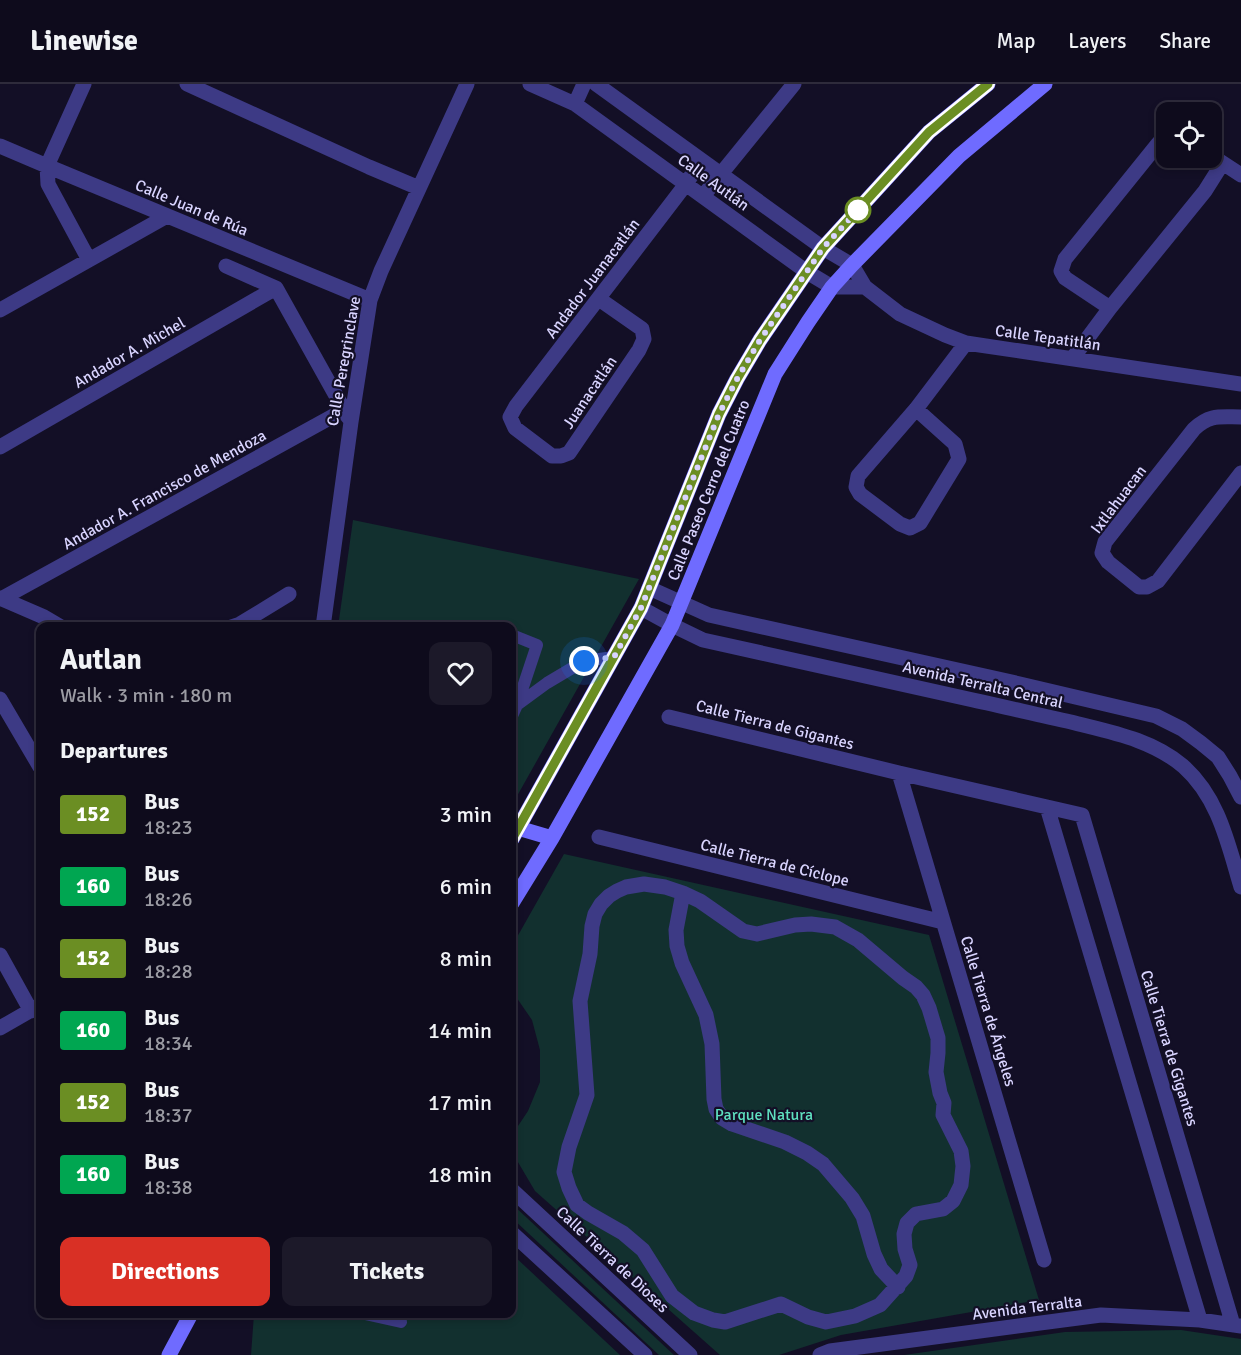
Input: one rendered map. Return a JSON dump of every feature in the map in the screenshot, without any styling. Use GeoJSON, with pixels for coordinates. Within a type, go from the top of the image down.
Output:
{"type":"FeatureCollection","features":[{"type":"Feature","properties":{"kind":"street"},"geometry":{"type":"LineString","coordinates":[[84,84],[47,166],[48,184],[89,260]]}},
{"type":"Feature","properties":{"kind":"street"},"geometry":{"type":"LineString","coordinates":[[186,84],[419,188]]}},
{"type":"Feature","properties":{"kind":"street","name":"Calle Peregrinclave"},"geometry":{"type":"LineString","coordinates":[[324,622],[347,416],[370,300],[381,271],[467,84]]}},
{"type":"Feature","properties":{"kind":"street","name":"Calle Autlán"},"geometry":{"type":"LineString","coordinates":[[530,84],[575,104],[807,272],[832,287]]}},
{"type":"Feature","properties":{"kind":"street"},"geometry":{"type":"LineString","coordinates":[[575,104],[584,84]]}},
{"type":"Feature","properties":{"kind":"street","name":"Calle Autlán"},"geometry":{"type":"LineString","coordinates":[[596,84],[823,248],[852,266]]}},
{"type":"Feature","properties":{"kind":"street"},"geometry":{"type":"LineString","coordinates":[[703,196],[794,84]]}},
{"type":"Feature","properties":{"kind":"street","name":"Calle Paseo Cerro del Cuatro"},"geometry":{"type":"LineString","coordinates":[[516,832],[641,608],[719,414],[760,340],[823,248],[929,132],[988,84]]}},
{"type":"Feature","properties":{"kind":"street","name":"Calle Paseo Cerro del Cuatro"},"geometry":{"type":"LineString","coordinates":[[516,896],[552,838],[672,625],[775,374],[808,322],[832,287],[959,156],[1046,84]]}},
{"type":"Feature","properties":{"kind":"street"},"geometry":{"type":"LineString","coordinates":[[1110,308],[1065,278],[1061,272],[1065,259],[1156,145]]}},
{"type":"Feature","properties":{"kind":"street","name":"Calle Juan de Rúa"},"geometry":{"type":"LineString","coordinates":[[0,146],[370,300]]}},
{"type":"Feature","properties":{"kind":"street"},"geometry":{"type":"LineString","coordinates":[[0,161],[15,153]]}},
{"type":"Feature","properties":{"kind":"street","name":"Andador Juanacatlán"},"geometry":{"type":"LineString","coordinates":[[510,417],[516,406],[686,184],[701,160]]}},
{"type":"Feature","properties":{"kind":"street"},"geometry":{"type":"LineString","coordinates":[[1222,163],[1241,174]]}},
{"type":"Feature","properties":{"kind":"street"},"geometry":{"type":"LineString","coordinates":[[1072,359],[1110,308],[1205,191],[1214,168]]}},
{"type":"Feature","properties":{"kind":"street"},"geometry":{"type":"LineString","coordinates":[[0,310],[167,216]]}},
{"type":"Feature","properties":{"kind":"street","name":"Calle Tepatitlán"},"geometry":{"type":"LineString","coordinates":[[852,266],[864,287],[900,314],[966,343],[1241,384]]}},
{"type":"Feature","properties":{"kind":"street"},"geometry":{"type":"LineString","coordinates":[[226,267],[276,288],[347,416]]}},
{"type":"Feature","properties":{"kind":"street"},"geometry":{"type":"LineString","coordinates":[[832,287],[864,287]]}},
{"type":"Feature","properties":{"kind":"street","name":"Andador A. Michel"},"geometry":{"type":"LineString","coordinates":[[0,447],[276,288]]}},
{"type":"Feature","properties":{"kind":"street","name":"Juanacatlán"},"geometry":{"type":"LineString","coordinates":[[510,417],[514,428],[552,456],[569,453],[639,350],[644,339],[642,329],[599,299]]}},
{"type":"Feature","properties":{"kind":"street"},"geometry":{"type":"LineString","coordinates":[[916,409],[956,444],[959,459],[920,523],[910,528],[900,524],[860,494],[856,487],[858,476],[916,409],[966,343]]}},
{"type":"Feature","properties":{"kind":"street","name":"Andador A. Francisco de Mendoza"},"geometry":{"type":"LineString","coordinates":[[1,599],[347,416]]}},
{"type":"Feature","properties":{"kind":"street","name":"Ixtlahuacan"},"geometry":{"type":"LineString","coordinates":[[1241,417],[1214,417],[1203,421],[1194,429],[1105,542],[1102,553],[1108,562],[1138,587],[1148,587],[1158,580],[1241,473]]}},
{"type":"Feature","properties":{"kind":"street","name":"Avenida Terralta Central"},"geometry":{"type":"LineString","coordinates":[[649,588],[709,615],[1156,716],[1182,729],[1218,757],[1241,797]]}},
{"type":"Feature","properties":{"kind":"street"},"geometry":{"type":"LineString","coordinates":[[244,622],[289,594]]}},
{"type":"Feature","properties":{"kind":"street"},"geometry":{"type":"LineString","coordinates":[[1,599],[53,622]]}},
{"type":"Feature","properties":{"kind":"street","name":"Avenida Terralta Central"},"geometry":{"type":"LineString","coordinates":[[641,608],[703,640],[1016,709],[1132,737],[1158,749],[1184,767],[1204,789],[1218,812],[1241,887]]}},
{"type":"Feature","properties":{"kind":"street"},"geometry":{"type":"LineString","coordinates":[[1016,709],[1020,684]]}},
{"type":"Feature","properties":{"kind":"street"},"geometry":{"type":"LineString","coordinates":[[0,699],[36,760]]}},
{"type":"Feature","properties":{"kind":"street","name":"Calle Tierra de Gigantes"},"geometry":{"type":"LineString","coordinates":[[669,717],[1082,815],[1237,1326]]}},
{"type":"Feature","properties":{"kind":"street","name":"Calle Tierra de Ángeles"},"geometry":{"type":"LineString","coordinates":[[899,773],[1044,1260]]}},
{"type":"Feature","properties":{"kind":"street"},"geometry":{"type":"LineString","coordinates":[[1047,807],[1200,1320]]}},
{"type":"Feature","properties":{"kind":"street"},"geometry":{"type":"LineString","coordinates":[[516,834],[552,838]]}},
{"type":"Feature","properties":{"kind":"street","name":"Calle Tierra de Cíclope"},"geometry":{"type":"LineString","coordinates":[[599,837],[943,922]]}},
{"type":"Feature","properties":{"kind":"street"},"geometry":{"type":"LineString","coordinates":[[644,884],[665,887],[700,901],[743,931],[757,934],[795,925],[835,927],[858,940],[923,994],[938,1038],[936,1072],[944,1103],[943,1115],[961,1151],[963,1166],[961,1185],[953,1201],[943,1209],[916,1214],[907,1224],[904,1234],[905,1249],[910,1265],[898,1287],[880,1305],[855,1316],[826,1322],[808,1317],[781,1304],[725,1322],[713,1320],[694,1313],[672,1296],[642,1250],[623,1233],[577,1205],[564,1172],[569,1146],[587,1095],[580,1001],[595,915],[609,896],[626,887],[644,884]]}},
{"type":"Feature","properties":{"kind":"street"},"geometry":{"type":"LineString","coordinates":[[683,893],[676,930],[677,946],[681,963],[706,1015],[712,1044],[716,1109],[722,1118],[732,1124],[786,1142],[807,1152],[824,1164],[852,1198],[863,1216],[874,1254],[881,1269],[898,1287]]}},
{"type":"Feature","properties":{"kind":"street"},"geometry":{"type":"LineString","coordinates":[[0,955],[36,1008],[0,1028]]}},
{"type":"Feature","properties":{"kind":"street","name":"Calle Tierra de Dioses"},"geometry":{"type":"LineString","coordinates":[[516,1194],[690,1355]]}},
{"type":"Feature","properties":{"kind":"street"},"geometry":{"type":"LineString","coordinates":[[516,1237],[645,1355]]}},
{"type":"Feature","properties":{"kind":"street","name":"Avenida Terralta"},"geometry":{"type":"LineString","coordinates":[[820,1355],[830,1351],[1101,1315],[1200,1320],[1237,1326]]}},
{"type":"Feature","properties":{"kind":"street"},"geometry":{"type":"LineString","coordinates":[[168,1355],[189,1318]]}},
{"type":"Feature","properties":{"kind":"lane"},"geometry":{"type":"LineString","coordinates":[[516,637],[537,645],[516,704]]}},
{"type":"Feature","properties":{"kind":"lane"},"geometry":{"type":"LineString","coordinates":[[516,708],[547,683],[584,661],[614,657]]}},
{"type":"Feature","properties":{"kind":"lane"},"geometry":{"type":"LineString","coordinates":[[383,1318],[401,1322]]}},
{"type":"Feature","properties":{"kind":"green space"},"geometry":{"type":"Polygon","coordinates":[[[353,520],[639,579],[516,798],[516,622],[339,622],[353,520]]]}},
{"type":"Feature","properties":{"kind":"green space","name":"Parque Natura"},"geometry":{"type":"Polygon","coordinates":[[[564,854],[929,935],[1039,1300],[841,1335],[779,1355],[720,1355],[535,1191],[516,1159],[516,1129],[528,1111],[540,1082],[540,1050],[532,1020],[516,997],[516,939],[564,854]]]}},
{"type":"Feature","properties":{"kind":"green space"},"geometry":{"type":"Polygon","coordinates":[[[516,1208],[674,1355],[659,1355],[516,1222],[516,1208]]]}},
{"type":"Feature","properties":{"kind":"green space"},"geometry":{"type":"Polygon","coordinates":[[[516,1258],[620,1355],[251,1355],[254,1318],[516,1318],[516,1258]]]}},
{"type":"Feature","properties":{"kind":"green space"},"geometry":{"type":"Polygon","coordinates":[[[1181,1330],[1241,1339],[1241,1355],[904,1355],[1065,1332],[1181,1330]]]}},
{"type":"Feature","properties":{"kind":"bus line","name":"152"},"geometry":{"type":"LineString","coordinates":[[516,832],[641,608],[719,414],[760,340],[823,248],[929,132],[988,84]]}},
{"type":"Feature","properties":{"kind":"route"},"geometry":{"type":"LineString","coordinates":[[584,661],[614,657],[641,608],[719,414],[737,379],[760,340],[823,248],[858,210]]}}]}
